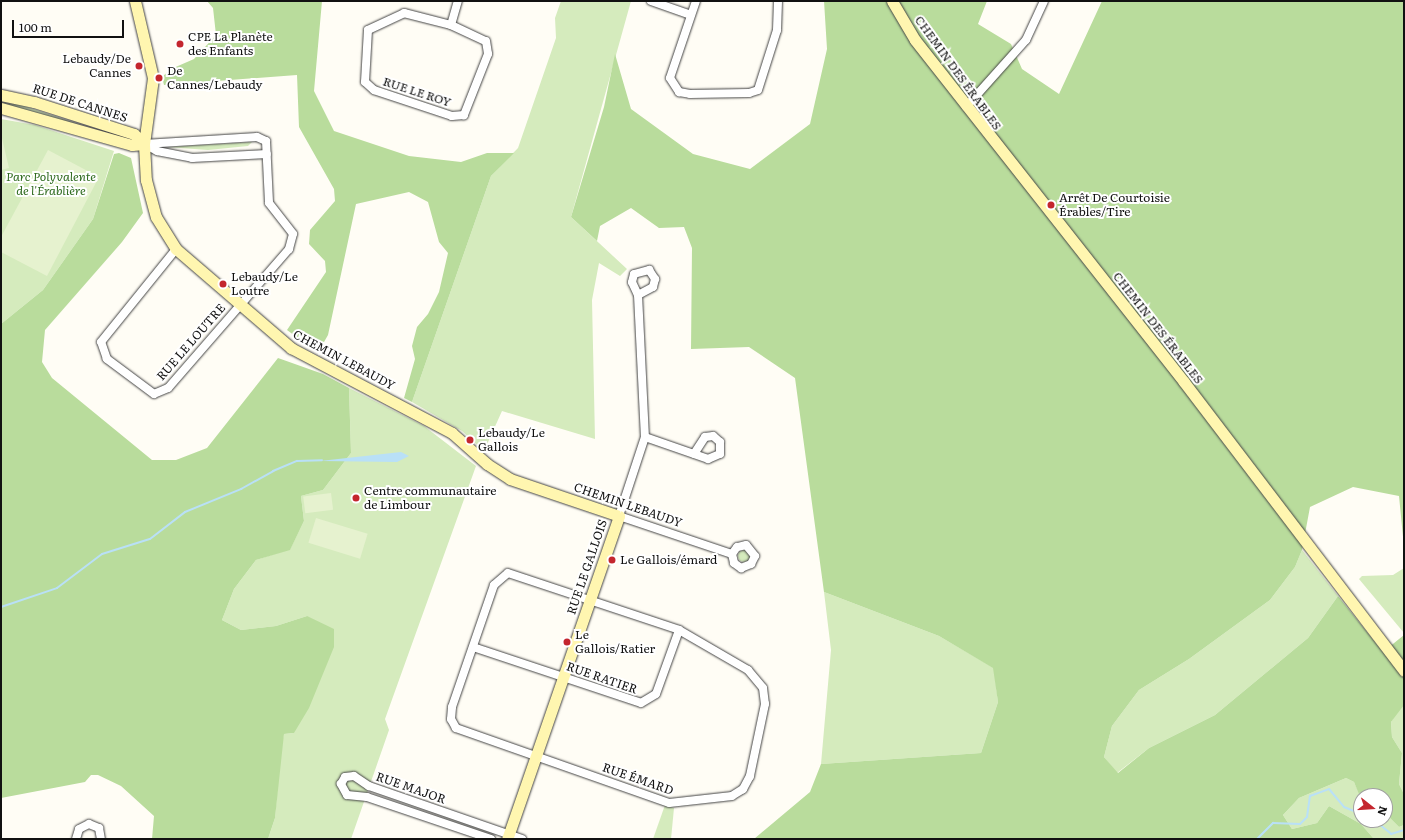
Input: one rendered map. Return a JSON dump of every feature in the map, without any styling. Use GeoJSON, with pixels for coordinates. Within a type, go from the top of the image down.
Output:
{"type":"FeatureCollection","features":[{"type":"Feature","properties":{"kind":"street","name":"CHEMIN LEBAUDY"},"geometry":{"type":"LineString","coordinates":[[135,1],[153,78],[144,144],[151,204],[176,249],[239,305],[291,348],[452,433],[502,474],[619,516],[732,554]]}},
{"type":"Feature","properties":{"kind":"street"},"geometry":{"type":"LineString","coordinates":[[450,25],[458,1]]}},
{"type":"Feature","properties":{"kind":"street"},"geometry":{"type":"LineString","coordinates":[[651,1],[691,15]]}},
{"type":"Feature","properties":{"kind":"street"},"geometry":{"type":"LineString","coordinates":[[696,1],[671,73],[675,88],[690,94],[749,93],[758,90],[764,81],[779,23],[778,1]]}},
{"type":"Feature","properties":{"kind":"street","name":"CHEMIN DES ÉRABLES"},"geometry":{"type":"LineString","coordinates":[[892,1],[915,40],[966,107],[1127,309],[1404,671]]}},
{"type":"Feature","properties":{"kind":"street"},"geometry":{"type":"LineString","coordinates":[[966,107],[1026,40],[1044,1]]}},
{"type":"Feature","properties":{"kind":"street","name":"RUE LE ROY"},"geometry":{"type":"LineString","coordinates":[[404,13],[450,25],[480,37],[488,45],[464,115],[456,117],[437,112],[374,90],[365,82],[366,35],[374,24],[404,13]]}},
{"type":"Feature","properties":{"kind":"street","name":"RUE DE CANNES"},"geometry":{"type":"LineString","coordinates":[[1,95],[34,102],[134,134],[144,144]]}},
{"type":"Feature","properties":{"kind":"street","name":"RUE DE CANNES"},"geometry":{"type":"LineString","coordinates":[[1,108],[132,145],[144,144]]}},
{"type":"Feature","properties":{"kind":"street","name":"RUE LE LOUTRE"},"geometry":{"type":"LineString","coordinates":[[144,144],[257,137],[266,141],[269,203],[289,224],[292,239],[289,249],[164,392],[145,391],[107,359],[101,352],[102,337],[176,249]]}},
{"type":"Feature","properties":{"kind":"street"},"geometry":{"type":"LineString","coordinates":[[144,144],[157,151],[192,158],[267,154]]}},
{"type":"Feature","properties":{"kind":"street","name":"RUE LE GALLOIS"},"geometry":{"type":"LineString","coordinates":[[508,837],[645,437],[638,295]]}},
{"type":"Feature","properties":{"kind":"street"},"geometry":{"type":"LineString","coordinates":[[645,437],[694,454]]}},
{"type":"Feature","properties":{"kind":"street","name":"RUE ÉMARD"},"geometry":{"type":"LineString","coordinates":[[514,574],[590,598],[679,630],[730,656],[754,676],[762,688],[765,704],[748,781],[738,794],[676,804],[462,732],[453,724],[452,707],[494,585],[502,576],[514,574]]}},
{"type":"Feature","properties":{"kind":"street","name":"RUE RATIER"},"geometry":{"type":"LineString","coordinates":[[473,647],[636,703],[650,701],[659,688],[679,630]]}},
{"type":"Feature","properties":{"kind":"street","name":"RUE MAJOR"},"geometry":{"type":"LineString","coordinates":[[490,839],[367,797],[347,795],[341,784],[345,777],[354,776],[369,786],[508,837],[522,839]]}},
{"type":"Feature","properties":{"kind":"street"},"geometry":{"type":"LineString","coordinates":[[76,839],[79,829],[89,824],[99,828],[101,839]]}},
{"type":"Feature","properties":{"kind":"green space"},"geometry":{"type":"Polygon","coordinates":[[[207,1],[322,1],[314,91],[334,131],[409,156],[461,162],[487,153],[514,153],[491,176],[412,402],[404,398],[415,359],[412,346],[417,327],[428,314],[439,292],[448,253],[439,242],[428,202],[409,192],[356,204],[328,335],[320,349],[310,347],[287,330],[326,272],[325,261],[309,244],[310,230],[335,201],[334,189],[299,127],[297,75],[164,85],[162,77],[171,69],[194,59],[216,35],[213,8],[207,1]]]}},
{"type":"Feature","properties":{"kind":"green space"},"geometry":{"type":"Polygon","coordinates":[[[561,1],[631,1],[571,217],[627,269],[620,276],[599,263],[592,300],[595,439],[502,411],[484,451],[462,431],[412,402],[491,176],[518,148],[556,38],[555,18],[561,1]]]}},
{"type":"Feature","properties":{"kind":"green space"},"geometry":{"type":"Polygon","coordinates":[[[824,1],[987,1],[978,24],[1011,44],[1022,69],[1059,94],[1102,1],[1404,1],[1404,547],[1399,496],[1353,487],[1310,507],[1302,550],[1295,567],[1270,600],[1189,659],[1139,690],[1112,726],[1104,757],[1118,773],[1149,748],[1215,715],[1308,638],[1338,596],[1383,652],[1404,635],[1404,705],[1391,722],[1392,737],[1402,753],[1399,784],[1404,794],[1404,825],[1399,827],[1393,821],[1393,788],[1356,788],[1354,782],[1346,778],[1299,798],[1283,815],[1292,829],[1317,823],[1329,806],[1353,820],[1353,828],[1364,828],[1374,839],[754,839],[810,792],[821,764],[981,753],[998,702],[993,668],[939,636],[824,592],[795,378],[749,347],[691,349],[692,248],[684,227],[659,228],[631,208],[600,226],[597,241],[571,217],[604,107],[615,54],[631,109],[693,154],[750,169],[810,124],[827,49],[824,1]]]}},
{"type":"Feature","properties":{"kind":"green space"},"geometry":{"type":"Polygon","coordinates":[[[1,102],[22,105],[84,126],[1,105],[1,102]]]}},
{"type":"Feature","properties":{"kind":"green space","name":"Parc Polyvalente de l'Érablière"},"geometry":{"type":"Polygon","coordinates":[[[1,119],[35,125],[114,151],[93,219],[43,290],[1,324],[1,119]]]}},
{"type":"Feature","properties":{"kind":"green space"},"geometry":{"type":"Polygon","coordinates":[[[1,134],[9,168],[1,170],[1,134]]]}},
{"type":"Feature","properties":{"kind":"green space"},"geometry":{"type":"Polygon","coordinates":[[[252,142],[248,146],[208,150],[167,147],[252,142]]]}},
{"type":"Feature","properties":{"kind":"green space"},"geometry":{"type":"Polygon","coordinates":[[[48,150],[99,177],[47,276],[1,252],[1,237],[48,150]]]}},
{"type":"Feature","properties":{"kind":"green space"},"geometry":{"type":"Polygon","coordinates":[[[119,153],[131,158],[143,213],[122,242],[45,330],[42,362],[52,378],[152,460],[176,460],[207,448],[278,358],[323,374],[349,388],[351,453],[323,490],[301,496],[304,521],[290,550],[256,560],[234,589],[222,620],[241,630],[276,626],[307,616],[334,629],[334,647],[309,708],[294,733],[284,734],[275,818],[268,839],[152,839],[154,816],[121,786],[98,775],[91,775],[85,782],[1,798],[1,324],[43,290],[93,219],[114,154],[119,153]]]}},
{"type":"Feature","properties":{"kind":"green space"},"geometry":{"type":"Polygon","coordinates":[[[349,388],[424,426],[476,466],[385,719],[389,730],[351,839],[268,839],[275,818],[281,747],[284,734],[294,733],[307,616],[276,626],[241,630],[222,620],[234,589],[256,560],[290,549],[304,521],[301,496],[323,490],[351,453],[349,388]]]}},
{"type":"Feature","properties":{"kind":"green space"},"geometry":{"type":"Polygon","coordinates":[[[331,493],[333,510],[305,513],[303,496],[331,493]]]}},
{"type":"Feature","properties":{"kind":"green space"},"geometry":{"type":"Polygon","coordinates":[[[316,518],[368,534],[360,559],[308,543],[316,518]]]}},
{"type":"Feature","properties":{"kind":"green space"},"geometry":{"type":"Polygon","coordinates":[[[742,550],[746,550],[750,556],[746,562],[742,562],[738,558],[738,554],[742,550]]]}},
{"type":"Feature","properties":{"kind":"green space"},"geometry":{"type":"Polygon","coordinates":[[[1302,550],[1338,596],[1308,638],[1215,715],[1149,748],[1117,773],[1104,757],[1112,726],[1139,690],[1189,659],[1270,600],[1295,567],[1302,550]]]}},
{"type":"Feature","properties":{"kind":"green space"},"geometry":{"type":"Polygon","coordinates":[[[1404,568],[1404,633],[1359,579],[1362,576],[1393,575],[1404,568]]]}},
{"type":"Feature","properties":{"kind":"green space"},"geometry":{"type":"Polygon","coordinates":[[[824,592],[939,636],[994,668],[998,702],[981,753],[821,764],[831,650],[824,592]]]}},
{"type":"Feature","properties":{"kind":"green space"},"geometry":{"type":"Polygon","coordinates":[[[1402,703],[1404,705],[1404,794],[1399,784],[1402,753],[1392,737],[1391,722],[1402,703]]]}},
{"type":"Feature","properties":{"kind":"green space"},"geometry":{"type":"Polygon","coordinates":[[[1346,778],[1354,782],[1357,788],[1353,788],[1353,820],[1329,806],[1317,823],[1292,829],[1283,815],[1299,798],[1346,778]]]}},
{"type":"Feature","properties":{"kind":"green space"},"geometry":{"type":"Polygon","coordinates":[[[665,805],[674,808],[671,839],[653,839],[665,805]]]}},
{"type":"Feature","properties":{"kind":"green space"},"geometry":{"type":"Polygon","coordinates":[[[1393,821],[1399,827],[1404,825],[1404,839],[1374,839],[1364,828],[1393,828],[1393,821]]]}},
{"type":"Feature","properties":{"kind":"water"},"geometry":{"type":"Polygon","coordinates":[[[401,452],[409,456],[397,462],[320,461],[401,452]]]}},
{"type":"Feature","properties":{"kind":"waterway"},"geometry":{"type":"LineString","coordinates":[[1,607],[57,588],[102,554],[150,539],[185,512],[241,489],[273,471],[297,461],[322,460]]}},
{"type":"Feature","properties":{"kind":"waterway"},"geometry":{"type":"LineString","coordinates":[[1257,839],[1273,823],[1300,824],[1307,817],[1310,796],[1329,789],[1344,807],[1353,811]]}},
{"type":"Feature","properties":{"kind":"waterway"},"geometry":{"type":"LineString","coordinates":[[1384,828],[1391,834],[1404,830]]}},
{"type":"Feature","properties":{"kind":"place","name":"CPE La Planète des Enfants"},"geometry":{"type":"Point","coordinates":[180,44]}},
{"type":"Feature","properties":{"kind":"place","name":"Lebaudy/De Cannes"},"geometry":{"type":"Point","coordinates":[139,66]}},
{"type":"Feature","properties":{"kind":"place","name":"De Cannes/Lebaudy"},"geometry":{"type":"Point","coordinates":[159,78]}},
{"type":"Feature","properties":{"kind":"place","name":"Arrêt De Courtoisie Érables/Tire"},"geometry":{"type":"Point","coordinates":[1051,205]}},
{"type":"Feature","properties":{"kind":"place","name":"Lebaudy/Le Loutre"},"geometry":{"type":"Point","coordinates":[223,284]}},
{"type":"Feature","properties":{"kind":"place","name":"Lebaudy/Le Gallois"},"geometry":{"type":"Point","coordinates":[470,440]}},
{"type":"Feature","properties":{"kind":"place","name":"Centre communautaire de Limbour"},"geometry":{"type":"Point","coordinates":[356,498]}},
{"type":"Feature","properties":{"kind":"place","name":"Le Gallois/émard"},"geometry":{"type":"Point","coordinates":[612,560]}},
{"type":"Feature","properties":{"kind":"place","name":"Le Gallois/Ratier"},"geometry":{"type":"Point","coordinates":[567,642]}}]}
